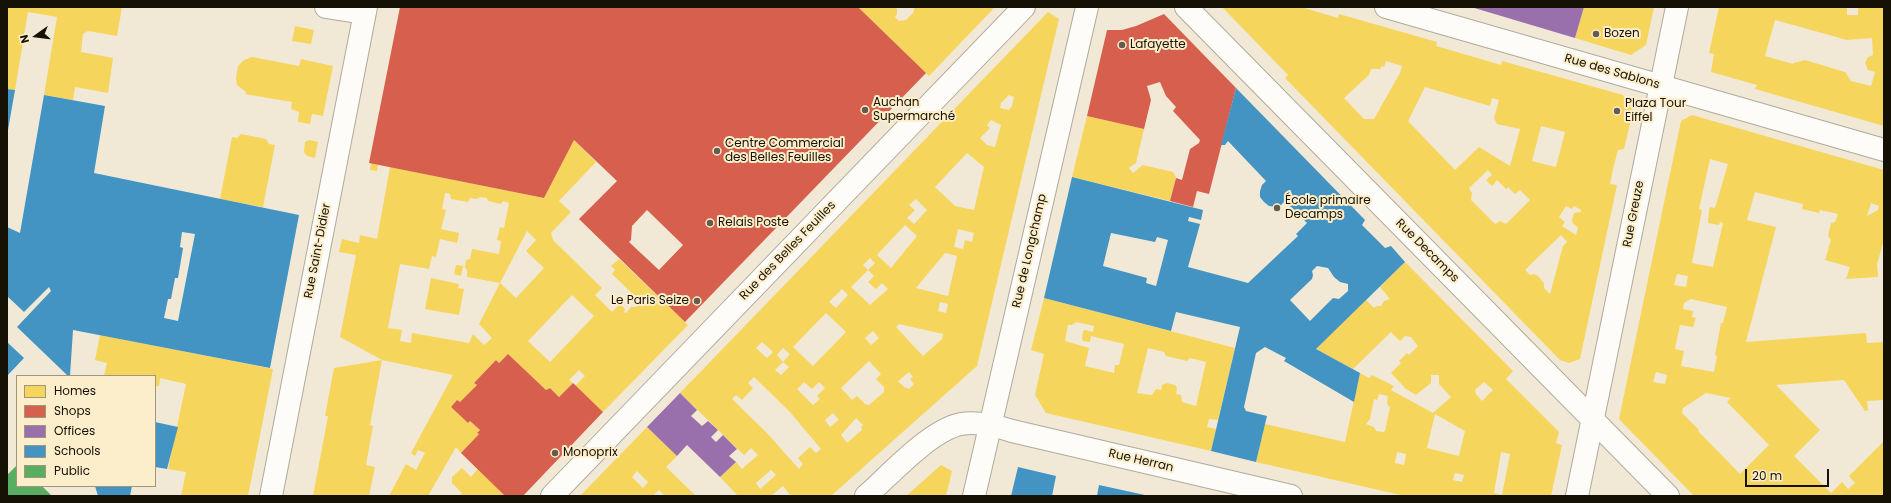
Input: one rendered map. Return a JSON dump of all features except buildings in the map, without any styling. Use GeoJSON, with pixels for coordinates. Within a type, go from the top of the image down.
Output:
{"type":"FeatureCollection","features":[{"type":"Feature","properties":{"kind":"street"},"geometry":{"type":"LineString","coordinates":[[326,7],[365,10]]}},
{"type":"Feature","properties":{"kind":"street","name":"Rue des Belles Feuilles"},"geometry":{"type":"LineString","coordinates":[[552,496],[1024,7]]}},
{"type":"Feature","properties":{"kind":"street","name":"Rue de Longchamp"},"geometry":{"type":"LineString","coordinates":[[974,496],[1087,7]]}},
{"type":"Feature","properties":{"kind":"street","name":"Rue Decamps"},"geometry":{"type":"LineString","coordinates":[[1186,7],[1668,496]]}},
{"type":"Feature","properties":{"kind":"street","name":"Rue des Sablons"},"geometry":{"type":"LineString","coordinates":[[1386,7],[1884,150]]}},
{"type":"Feature","properties":{"kind":"street","name":"Rue Greuze"},"geometry":{"type":"LineString","coordinates":[[1593,421],[1676,7]]}},
{"type":"Feature","properties":{"kind":"street","name":"Rue Saint-Didier"},"geometry":{"type":"LineString","coordinates":[[271,496],[365,10]]}},
{"type":"Feature","properties":{"kind":"street"},"geometry":{"type":"LineString","coordinates":[[1577,496],[1583,461],[1593,421]]}},
{"type":"Feature","properties":{"kind":"street","name":"Rue Herran"},"geometry":{"type":"LineString","coordinates":[[866,496],[933,436],[961,424],[991,424],[1012,431],[1291,496]]}},
{"type":"Feature","properties":{"kind":"place","name":"Bozen"},"geometry":{"type":"Point","coordinates":[1596,34]}},
{"type":"Feature","properties":{"kind":"place","name":"Lafayette"},"geometry":{"type":"Point","coordinates":[1122,45]}},
{"type":"Feature","properties":{"kind":"place","name":"Auchan Supermarché"},"geometry":{"type":"Point","coordinates":[865,110]}},
{"type":"Feature","properties":{"kind":"place","name":"Plaza Tour Eiffel"},"geometry":{"type":"Point","coordinates":[1617,111]}},
{"type":"Feature","properties":{"kind":"place","name":"Centre Commercial des Belles Feuilles"},"geometry":{"type":"Point","coordinates":[717,151]}},
{"type":"Feature","properties":{"kind":"place","name":"École primaire Decamps"},"geometry":{"type":"Point","coordinates":[1277,208]}},
{"type":"Feature","properties":{"kind":"place","name":"Relais Poste"},"geometry":{"type":"Point","coordinates":[710,223]}},
{"type":"Feature","properties":{"kind":"place","name":"Le Paris Seize"},"geometry":{"type":"Point","coordinates":[697,301]}},
{"type":"Feature","properties":{"kind":"place","name":"Monoprix"},"geometry":{"type":"Point","coordinates":[555,453]}}]}
